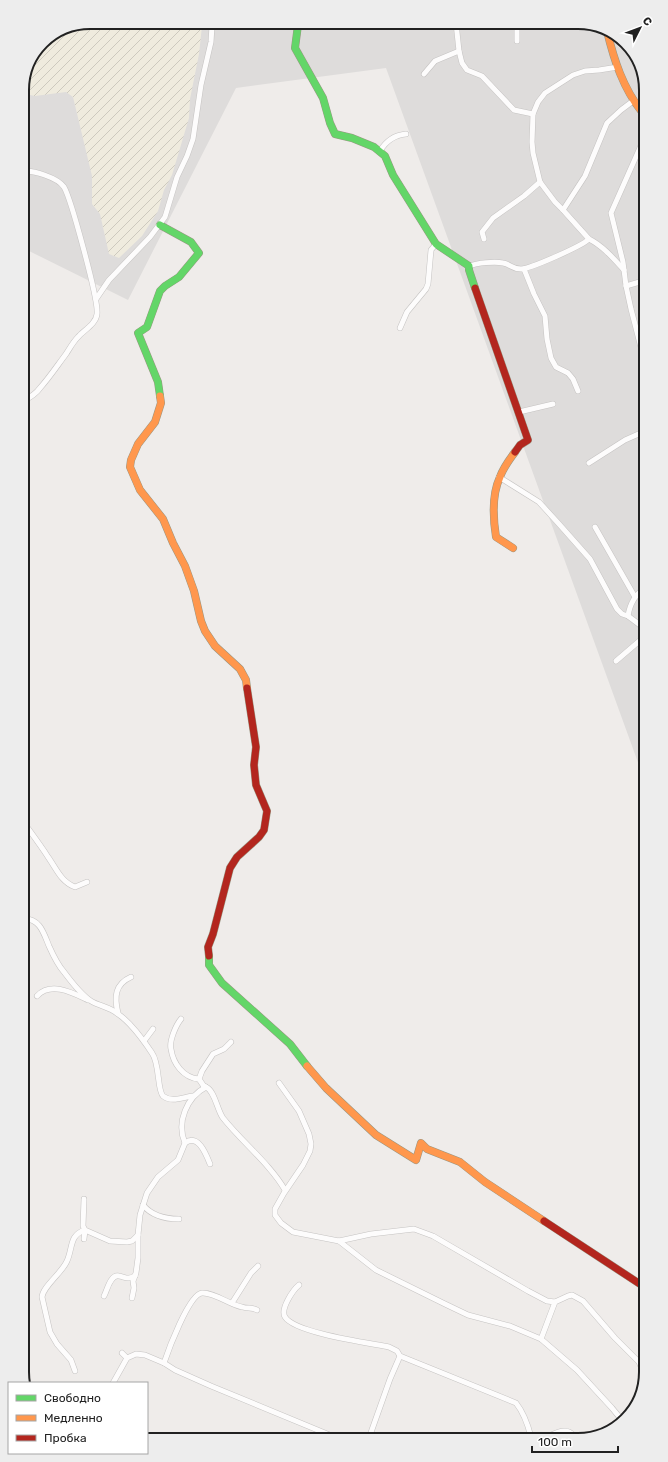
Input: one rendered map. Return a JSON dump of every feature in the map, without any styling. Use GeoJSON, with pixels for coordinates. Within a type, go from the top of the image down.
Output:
{"type":"FeatureCollection","features":[{"type":"Feature","properties":{"kind":"street"},"geometry":{"type":"LineString","coordinates":[[96,299],[109,280],[138,251],[165,217],[175,183],[193,139],[201,85],[211,42],[212,29]]}},
{"type":"Feature","properties":{"kind":"street"},"geometry":{"type":"LineString","coordinates":[[298,29],[295,48],[323,98],[330,123],[335,134],[352,138],[380,151],[385,156],[394,175],[436,244],[469,266],[485,263],[504,263],[512,268],[524,269],[567,251],[589,239]]}},
{"type":"Feature","properties":{"kind":"street"},"geometry":{"type":"LineString","coordinates":[[457,29],[462,63],[467,70],[482,76],[514,110],[532,114]]}},
{"type":"Feature","properties":{"kind":"street"},"geometry":{"type":"LineString","coordinates":[[517,29],[517,41]]}},
{"type":"Feature","properties":{"kind":"street"},"geometry":{"type":"LineString","coordinates":[[608,37],[624,85],[639,108]]}},
{"type":"Feature","properties":{"kind":"street"},"geometry":{"type":"LineString","coordinates":[[424,74],[435,61],[459,51]]}},
{"type":"Feature","properties":{"kind":"street"},"geometry":{"type":"LineString","coordinates":[[618,67],[585,71],[573,75],[545,93],[538,102],[532,114],[532,148],[540,182],[555,202],[589,239],[595,242],[624,270]]}},
{"type":"Feature","properties":{"kind":"street"},"geometry":{"type":"LineString","coordinates":[[563,210],[585,176],[607,123],[620,110],[633,101]]}},
{"type":"Feature","properties":{"kind":"street"},"geometry":{"type":"LineString","coordinates":[[380,151],[383,146],[394,137],[406,134]]}},
{"type":"Feature","properties":{"kind":"street"},"geometry":{"type":"LineString","coordinates":[[639,148],[611,213],[623,262],[626,286],[639,328]]}},
{"type":"Feature","properties":{"kind":"street"},"geometry":{"type":"LineString","coordinates":[[29,172],[54,178],[63,186],[73,215],[96,299],[97,313],[92,323],[77,337],[40,389],[29,398]]}},
{"type":"Feature","properties":{"kind":"street"},"geometry":{"type":"LineString","coordinates":[[484,239],[482,232],[493,218],[524,196],[540,182]]}},
{"type":"Feature","properties":{"kind":"street"},"geometry":{"type":"LineString","coordinates":[[160,225],[191,242],[199,253],[179,277],[164,286],[160,291],[147,327],[138,333],[158,382],[160,403],[155,422],[138,444],[131,460],[130,467],[140,490],[163,519],[185,566],[194,591],[201,621],[205,631],[216,646],[240,669],[246,680],[256,747],[254,765],[256,786],[267,811],[264,830],[259,837],[237,857],[230,868],[213,934],[208,947],[209,965],[222,983],[290,1044],[326,1088],[376,1135],[416,1160],[422,1143],[427,1149],[460,1162],[485,1182],[639,1283]]}},
{"type":"Feature","properties":{"kind":"street"},"geometry":{"type":"LineString","coordinates":[[400,328],[407,312],[426,289],[428,284],[431,250],[436,244]]}},
{"type":"Feature","properties":{"kind":"street"},"geometry":{"type":"LineString","coordinates":[[469,266],[485,319],[528,440],[521,444],[516,450],[499,477],[496,506],[496,537],[514,548]]}},
{"type":"Feature","properties":{"kind":"street"},"geometry":{"type":"LineString","coordinates":[[524,269],[545,316],[547,339],[551,358],[556,367],[568,373],[573,379],[578,391]]}},
{"type":"Feature","properties":{"kind":"street"},"geometry":{"type":"LineString","coordinates":[[626,286],[639,282]]}},
{"type":"Feature","properties":{"kind":"street"},"geometry":{"type":"LineString","coordinates":[[519,412],[553,404]]}},
{"type":"Feature","properties":{"kind":"street"},"geometry":{"type":"LineString","coordinates":[[589,463],[625,440],[639,434]]}},
{"type":"Feature","properties":{"kind":"street"},"geometry":{"type":"LineString","coordinates":[[499,477],[539,502],[590,559],[617,609],[622,614],[628,616],[639,624]]}},
{"type":"Feature","properties":{"kind":"street"},"geometry":{"type":"LineString","coordinates":[[595,527],[635,597]]}},
{"type":"Feature","properties":{"kind":"street"},"geometry":{"type":"LineString","coordinates":[[628,616],[629,607],[639,593]]}},
{"type":"Feature","properties":{"kind":"street"},"geometry":{"type":"LineString","coordinates":[[616,661],[639,641]]}},
{"type":"Feature","properties":{"kind":"street"},"geometry":{"type":"LineString","coordinates":[[29,830],[49,858],[58,874],[69,885],[75,888],[87,882]]}},
{"type":"Feature","properties":{"kind":"street"},"geometry":{"type":"LineString","coordinates":[[29,919],[33,920],[40,926],[58,966],[91,1001]]}},
{"type":"Feature","properties":{"kind":"street"},"geometry":{"type":"LineString","coordinates":[[118,1013],[116,991],[120,985],[132,977]]}},
{"type":"Feature","properties":{"kind":"street"},"geometry":{"type":"LineString","coordinates":[[37,996],[40,993],[56,988],[105,1006],[118,1013],[144,1041],[153,1054],[157,1063],[160,1090],[163,1095],[170,1099],[180,1099],[193,1096],[206,1087]]}},
{"type":"Feature","properties":{"kind":"street"},"geometry":{"type":"LineString","coordinates":[[181,1019],[177,1023],[174,1030],[170,1047],[178,1066],[184,1074],[199,1079],[203,1085],[212,1092],[222,1116],[272,1172],[285,1190]]}},
{"type":"Feature","properties":{"kind":"street"},"geometry":{"type":"LineString","coordinates":[[144,1041],[153,1030]]}},
{"type":"Feature","properties":{"kind":"street"},"geometry":{"type":"LineString","coordinates":[[199,1079],[202,1071],[213,1054],[224,1049],[231,1042]]}},
{"type":"Feature","properties":{"kind":"street"},"geometry":{"type":"LineString","coordinates":[[279,1083],[299,1111],[311,1139],[310,1151],[303,1165],[285,1190],[275,1209],[275,1215],[289,1230],[298,1234],[339,1241],[371,1234],[414,1229],[433,1236],[547,1301],[555,1302],[572,1295],[578,1297],[639,1362]]}},
{"type":"Feature","properties":{"kind":"street"},"geometry":{"type":"LineString","coordinates":[[132,1298],[134,1288],[133,1282],[138,1258],[138,1235],[143,1205],[147,1193],[158,1176],[181,1156],[185,1143],[182,1124],[186,1107],[193,1096]]}},
{"type":"Feature","properties":{"kind":"street"},"geometry":{"type":"LineString","coordinates":[[185,1143],[196,1140],[203,1149],[210,1164]]}},
{"type":"Feature","properties":{"kind":"street"},"geometry":{"type":"LineString","coordinates":[[84,1199],[84,1238]]}},
{"type":"Feature","properties":{"kind":"street"},"geometry":{"type":"LineString","coordinates":[[143,1205],[146,1209],[164,1218],[179,1219]]}},
{"type":"Feature","properties":{"kind":"street"},"geometry":{"type":"LineString","coordinates":[[75,1371],[71,1360],[57,1344],[50,1332],[42,1291],[57,1276],[66,1263],[75,1235],[79,1232],[85,1230],[110,1241],[127,1242],[132,1241],[138,1235]]}},
{"type":"Feature","properties":{"kind":"street"},"geometry":{"type":"LineString","coordinates":[[339,1241],[376,1270],[445,1304],[468,1314],[510,1326],[541,1339],[578,1370],[619,1417]]}},
{"type":"Feature","properties":{"kind":"street"},"geometry":{"type":"LineString","coordinates":[[232,1303],[258,1266]]}},
{"type":"Feature","properties":{"kind":"street"},"geometry":{"type":"LineString","coordinates":[[104,1296],[110,1281],[115,1276],[125,1279],[135,1276]]}},
{"type":"Feature","properties":{"kind":"street"},"geometry":{"type":"LineString","coordinates":[[299,1285],[291,1294],[284,1307],[285,1318],[291,1322],[327,1336],[372,1343],[400,1350],[400,1356],[371,1433]]}},
{"type":"Feature","properties":{"kind":"street"},"geometry":{"type":"LineString","coordinates":[[164,1363],[176,1330],[190,1305],[198,1295],[202,1293],[210,1295],[243,1308],[252,1307],[258,1310]]}},
{"type":"Feature","properties":{"kind":"street"},"geometry":{"type":"LineString","coordinates":[[541,1339],[555,1302]]}},
{"type":"Feature","properties":{"kind":"street"},"geometry":{"type":"LineString","coordinates":[[122,1354],[127,1358]]}},
{"type":"Feature","properties":{"kind":"street"},"geometry":{"type":"LineString","coordinates":[[114,1382],[127,1358],[140,1354],[164,1363],[175,1370],[211,1386],[325,1433]]}},
{"type":"Feature","properties":{"kind":"street"},"geometry":{"type":"LineString","coordinates":[[400,1356],[516,1403],[527,1423],[530,1433]]}},
{"type":"Feature","properties":{"kind":"street"},"geometry":{"type":"LineString","coordinates":[[555,1433],[567,1431],[571,1433]]}},
{"type":"Feature","properties":{"kind":"shaded area"},"geometry":{"type":"Polygon","coordinates":[[[90,29],[582,29],[590,30],[608,37],[622,48],[633,63],[638,78],[639,90],[639,765],[386,68],[236,88],[128,300],[29,251],[29,86],[31,74],[35,63],[50,44],[59,37],[70,32],[90,29]]]}},
{"type":"Feature","properties":{"kind":"shaded area"},"geometry":{"type":"Polygon","coordinates":[[[90,29],[202,29],[199,54],[190,99],[189,118],[172,175],[164,190],[158,211],[142,236],[119,258],[109,254],[100,214],[92,204],[92,176],[73,97],[66,92],[35,96],[30,95],[29,86],[35,63],[50,44],[59,37],[70,32],[90,29]]]}},
{"type":"Feature","properties":{"kind":"traffic: fast"},"geometry":{"type":"LineString","coordinates":[[297,29],[295,48],[323,98],[330,123],[335,134],[352,138],[374,147],[385,156],[393,175],[436,244],[469,266],[475,288]]}},
{"type":"Feature","properties":{"kind":"traffic: fast"},"geometry":{"type":"LineString","coordinates":[[160,225],[191,242],[199,253],[179,277],[160,291],[147,327],[138,333],[158,382],[160,396]]}},
{"type":"Feature","properties":{"kind":"traffic: fast"},"geometry":{"type":"LineString","coordinates":[[209,956],[209,965],[222,983],[290,1044],[307,1066]]}},
{"type":"Feature","properties":{"kind":"traffic: slow"},"geometry":{"type":"LineString","coordinates":[[609,38],[624,83],[639,108]]}},
{"type":"Feature","properties":{"kind":"traffic: slow"},"geometry":{"type":"LineString","coordinates":[[160,396],[161,403],[155,422],[138,444],[131,460],[130,467],[140,490],[163,519],[185,566],[194,591],[201,621],[205,631],[215,646],[240,669],[246,680],[247,688]]}},
{"type":"Feature","properties":{"kind":"traffic: slow"},"geometry":{"type":"LineString","coordinates":[[513,548],[496,537],[494,522],[494,498],[501,474],[515,452]]}},
{"type":"Feature","properties":{"kind":"traffic: slow"},"geometry":{"type":"LineString","coordinates":[[307,1066],[326,1088],[376,1135],[416,1160],[421,1143],[427,1149],[460,1162],[485,1182],[544,1221]]}},
{"type":"Feature","properties":{"kind":"traffic: jam"},"geometry":{"type":"LineString","coordinates":[[475,288],[528,440],[520,445],[515,452]]}},
{"type":"Feature","properties":{"kind":"traffic: jam"},"geometry":{"type":"LineString","coordinates":[[209,956],[208,947],[213,934],[230,868],[237,857],[259,837],[264,830],[267,811],[256,785],[254,765],[256,747],[247,688]]}},
{"type":"Feature","properties":{"kind":"traffic: jam"},"geometry":{"type":"LineString","coordinates":[[544,1221],[639,1283]]}}]}
